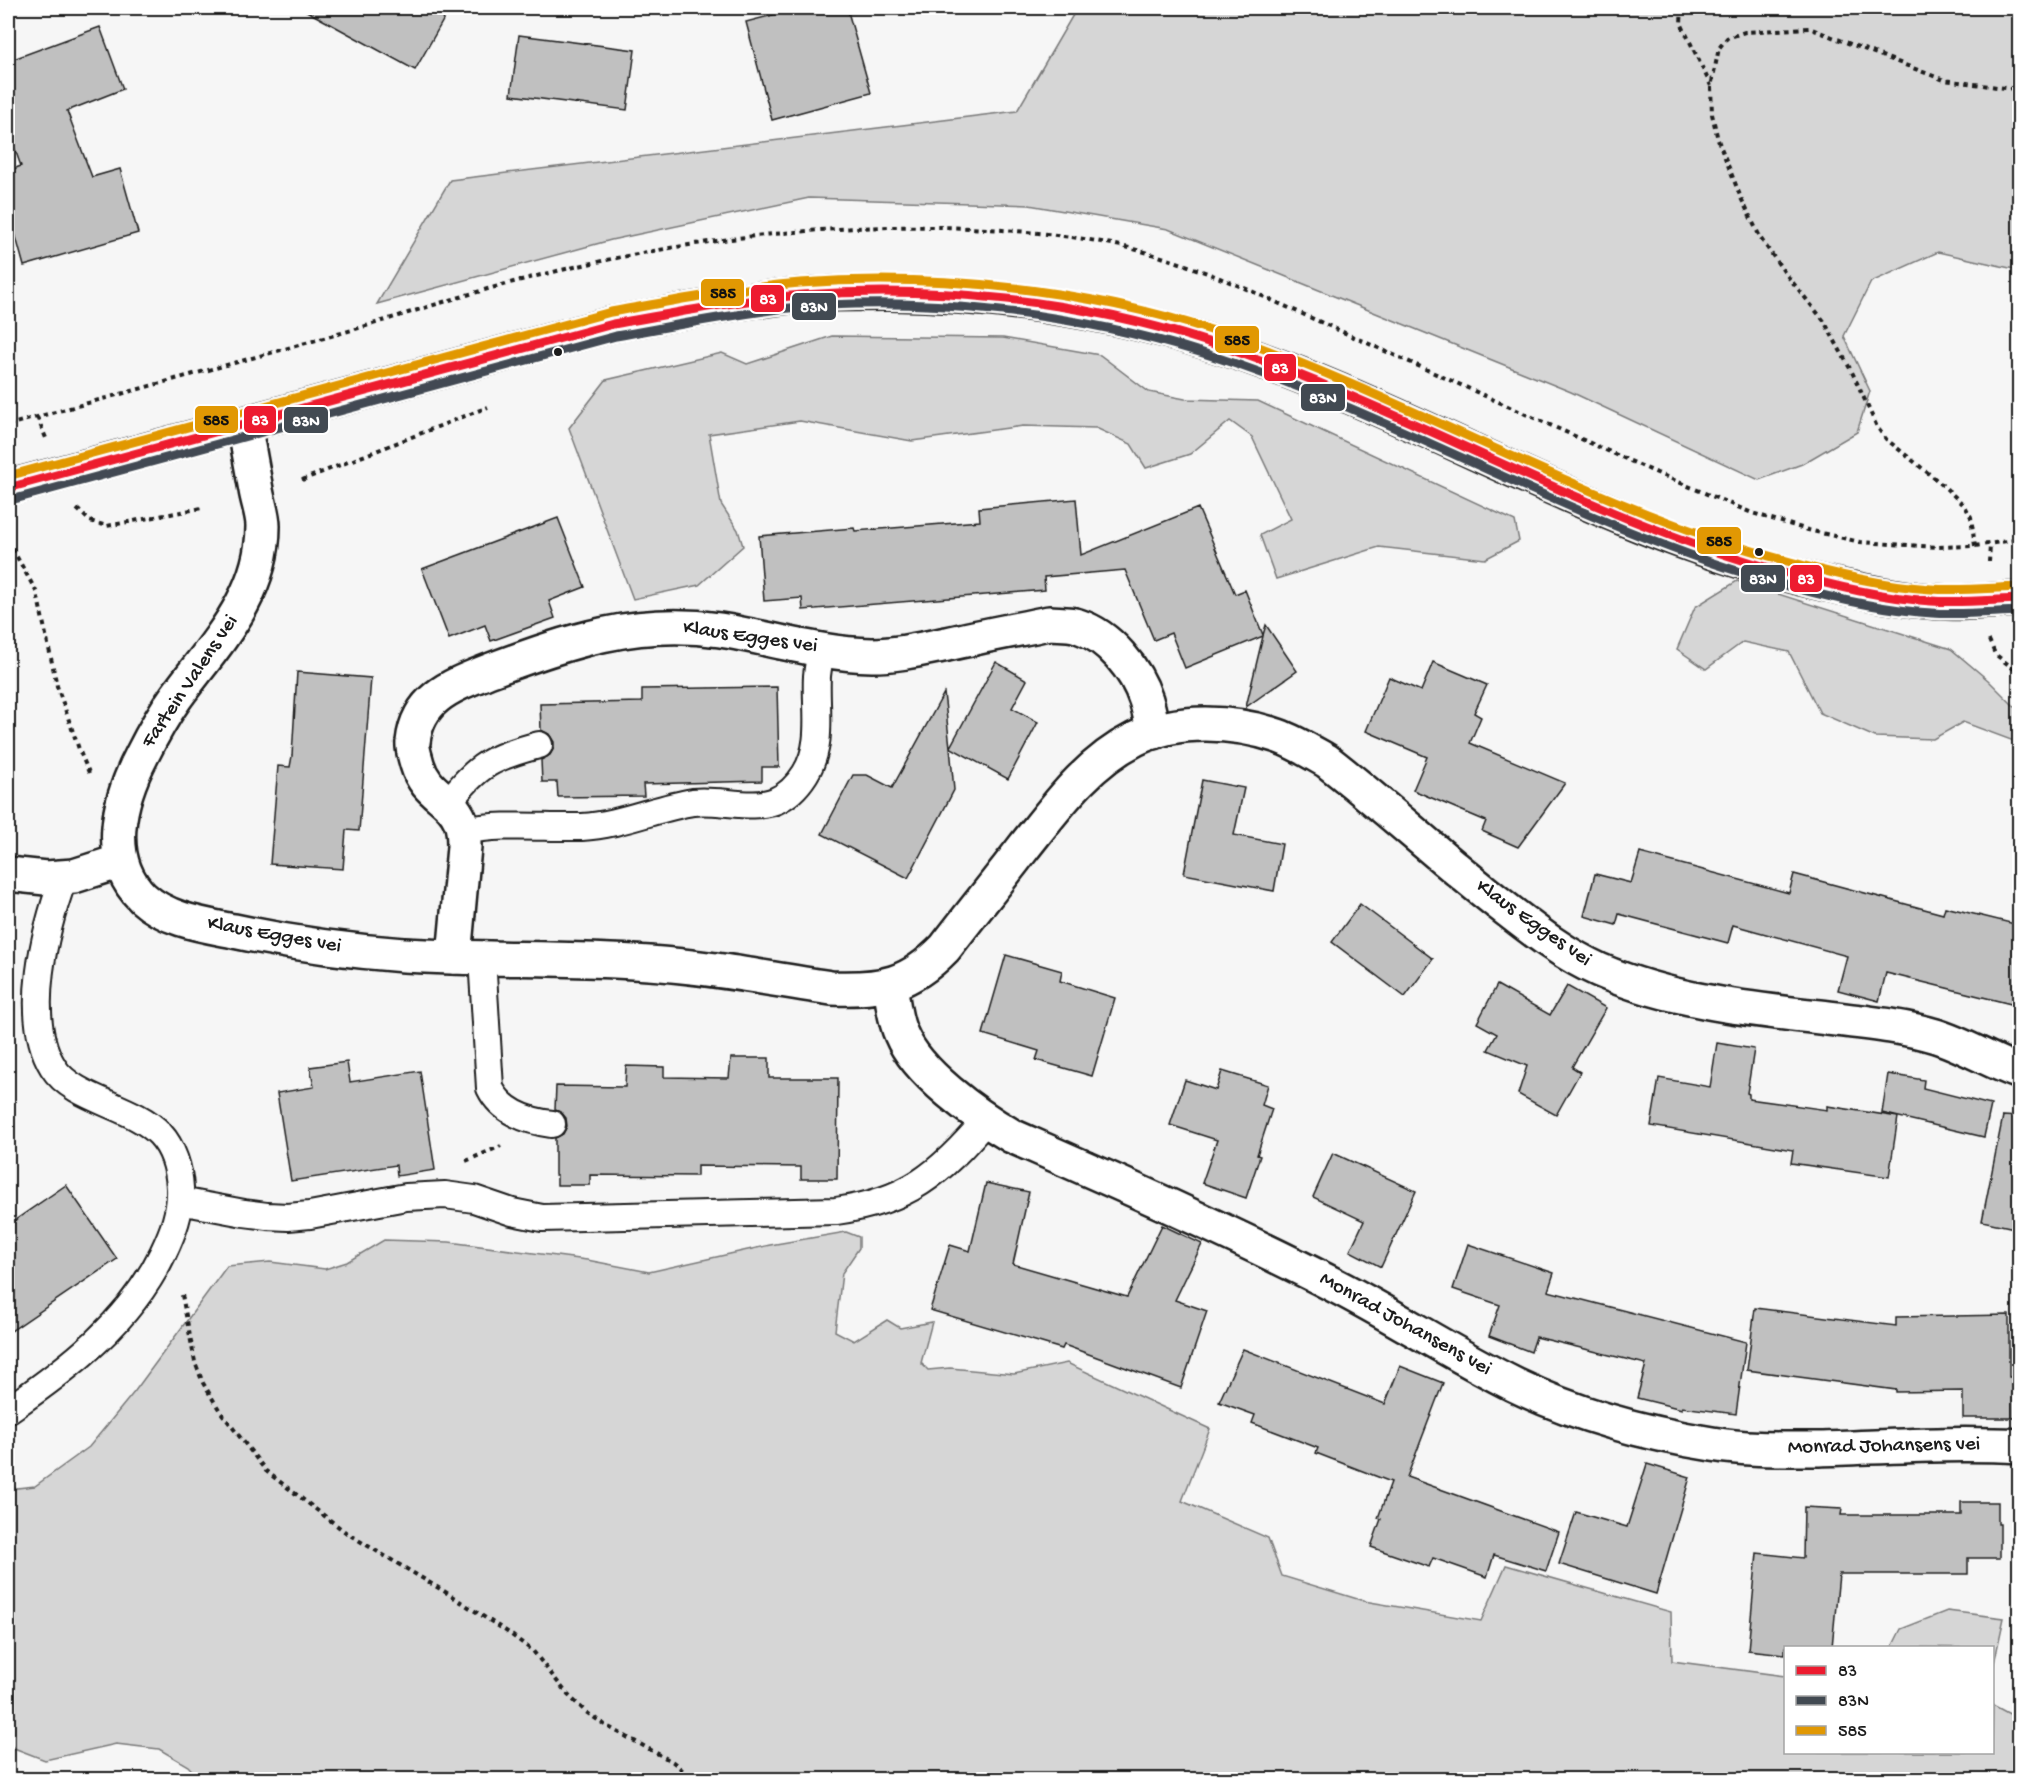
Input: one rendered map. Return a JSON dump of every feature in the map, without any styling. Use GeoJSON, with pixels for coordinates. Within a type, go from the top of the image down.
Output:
{"type":"FeatureCollection","features":[{"type":"Feature","properties":{"kind":"street"},"geometry":{"type":"LineString","coordinates":[[8,488],[614,324],[775,297],[854,293],[930,294],[1011,301],[1094,313],[1208,342],[1342,393],[1650,529],[1783,574],[1908,599],[1946,602],[2019,599]]}},
{"type":"Feature","properties":{"kind":"street","name":"Fartein Valens vei"},"geometry":{"type":"LineString","coordinates":[[121,861],[118,840],[119,819],[134,770],[152,734],[174,700],[240,611],[259,563],[263,525],[244,424]]}},
{"type":"Feature","properties":{"kind":"street","name":"Klaus Egges vei"},"geometry":{"type":"LineString","coordinates":[[455,817],[422,778],[414,752],[413,742],[427,706],[445,690],[456,684],[565,644],[621,630],[645,627],[718,630],[847,653],[895,654],[1050,623],[1075,625],[1088,630],[1106,642],[1130,668],[1146,699],[1154,732]]}},
{"type":"Feature","properties":{"kind":"street","name":"Klaus Egges vei"},"geometry":{"type":"LineString","coordinates":[[121,861],[136,890],[145,900],[160,910],[198,923],[274,940],[335,949],[468,958],[650,963],[831,988],[890,985],[920,971],[945,948],[1075,784],[1117,749],[1154,732],[1194,725],[1238,726],[1279,736],[1327,761],[1463,875],[1531,928],[1578,960],[1622,979],[1686,997],[1739,1008],[1866,1023],[1937,1036],[2019,1072]]}},
{"type":"Feature","properties":{"kind":"street"},"geometry":{"type":"LineString","coordinates":[[455,817],[464,847],[468,958]]}},
{"type":"Feature","properties":{"kind":"street"},"geometry":{"type":"LineString","coordinates":[[8,874],[64,878],[121,861]]}},
{"type":"Feature","properties":{"kind":"street","name":"Monrad Johansens vei"},"geometry":{"type":"LineString","coordinates":[[890,985],[900,1034],[915,1058],[957,1098],[986,1121],[1012,1136],[1249,1242],[1340,1288],[1515,1385],[1581,1413],[1673,1437],[1745,1448],[1864,1448],[1984,1444],[2019,1446]]}},
{"type":"Feature","properties":{"kind":"lane"},"geometry":{"type":"LineString","coordinates":[[538,745],[518,750],[481,767],[470,776],[455,817],[498,825],[582,826],[603,824],[694,802],[715,801],[757,805],[775,801],[786,796],[796,786],[805,774],[816,749],[817,676],[821,648]]}},
{"type":"Feature","properties":{"kind":"lane"},"geometry":{"type":"LineString","coordinates":[[8,1410],[84,1353],[133,1303],[157,1265],[173,1230],[180,1201],[180,1178],[168,1143],[145,1121],[75,1087],[63,1078],[54,1069],[43,1047],[38,1016],[41,965],[46,934],[64,878]]}},
{"type":"Feature","properties":{"kind":"lane"},"geometry":{"type":"LineString","coordinates":[[468,958],[489,1088],[501,1104],[542,1122]]}},
{"type":"Feature","properties":{"kind":"lane"},"geometry":{"type":"LineString","coordinates":[[180,1201],[244,1213],[288,1217],[310,1215],[383,1200],[427,1195],[466,1198],[512,1212],[542,1218],[836,1211],[882,1202],[919,1184],[954,1157],[986,1121]]}},
{"type":"Feature","properties":{"kind":"path"},"geometry":{"type":"LineString","coordinates":[[1682,8],[1681,23],[1711,87]]}},
{"type":"Feature","properties":{"kind":"path"},"geometry":{"type":"LineString","coordinates":[[1975,546],[1971,517],[1965,506],[1886,439],[1877,427],[1853,374],[1824,321],[1761,239],[1741,198],[1718,140],[1712,114],[1711,87],[1719,48],[1727,38],[1745,32],[1809,28],[1944,80],[2019,90]]}},
{"type":"Feature","properties":{"kind":"path"},"geometry":{"type":"LineString","coordinates":[[8,425],[366,326],[496,287],[593,264],[700,243],[767,234],[856,228],[933,226],[1008,230],[1138,250],[1192,267],[1323,322],[1657,473],[1752,513],[1860,543],[1938,548],[1975,546],[2019,539]]}},
{"type":"Feature","properties":{"kind":"path"},"geometry":{"type":"LineString","coordinates":[[302,480],[488,407]]}},
{"type":"Feature","properties":{"kind":"path"},"geometry":{"type":"LineString","coordinates":[[74,505],[79,513],[90,521],[107,526],[202,508]]}},
{"type":"Feature","properties":{"kind":"path"},"geometry":{"type":"LineString","coordinates":[[8,541],[37,593],[57,686],[93,782]]}},
{"type":"Feature","properties":{"kind":"path"},"geometry":{"type":"LineString","coordinates":[[1987,637],[1995,654],[2019,674]]}},
{"type":"Feature","properties":{"kind":"path"},"geometry":{"type":"LineString","coordinates":[[427,1195],[432,1181],[442,1172],[520,1138],[542,1122]]}},
{"type":"Feature","properties":{"kind":"path"},"geometry":{"type":"LineString","coordinates":[[157,1265],[177,1284],[181,1291],[195,1362],[203,1383],[220,1411],[266,1470],[348,1534],[509,1633],[533,1651],[568,1695],[586,1712],[605,1725],[673,1762],[694,1779]]}},
{"type":"Feature","properties":{"kind":"shaded area"},"geometry":{"type":"Polygon","coordinates":[[[1077,8],[2019,8],[2019,270],[1938,252],[1871,282],[1844,336],[1870,391],[1857,432],[1802,464],[1759,480],[1571,392],[1168,229],[1029,205],[809,198],[611,240],[377,304],[450,180],[1017,111],[1077,8]]]}},
{"type":"Feature","properties":{"kind":"shaded area"},"geometry":{"type":"Polygon","coordinates":[[[832,336],[1003,338],[1100,355],[1149,392],[1185,399],[1258,401],[1515,521],[1519,541],[1485,559],[1379,547],[1276,579],[1260,535],[1291,519],[1252,437],[1230,421],[1190,454],[1146,468],[1131,444],[1096,428],[1023,426],[912,441],[800,421],[709,434],[721,504],[738,530],[743,546],[699,585],[633,599],[569,428],[606,380],[722,353],[747,364],[832,336]]]}},
{"type":"Feature","properties":{"kind":"shaded area"},"geometry":{"type":"Polygon","coordinates":[[[1737,581],[1951,649],[1988,680],[2019,711],[2019,743],[1963,722],[1933,739],[1875,737],[1820,713],[1789,652],[1743,642],[1706,669],[1677,649],[1695,607],[1737,581]]]}},
{"type":"Feature","properties":{"kind":"shaded area"},"geometry":{"type":"Polygon","coordinates":[[[846,1232],[859,1237],[859,1248],[842,1273],[835,1331],[854,1341],[887,1320],[900,1328],[932,1322],[921,1363],[928,1370],[950,1368],[1014,1374],[1067,1363],[1210,1429],[1182,1501],[1268,1538],[1282,1576],[1364,1601],[1481,1621],[1506,1565],[1671,1612],[1672,1661],[1784,1676],[1784,1754],[1994,1754],[1994,1706],[2019,1719],[2019,1779],[201,1780],[188,1766],[159,1749],[116,1744],[45,1760],[14,1748],[8,1742],[8,1489],[35,1486],[89,1447],[135,1391],[227,1266],[270,1262],[325,1269],[347,1262],[384,1240],[449,1242],[587,1260],[649,1272],[770,1245],[846,1232]]]}},
{"type":"Feature","properties":{"kind":"shaded area"},"geometry":{"type":"Polygon","coordinates":[[[1947,1611],[2004,1618],[1994,1663],[1994,1646],[1892,1646],[1901,1629],[1947,1611]]]}},
{"type":"Feature","properties":{"kind":"building"},"geometry":{"type":"Polygon","coordinates":[[[301,8],[450,8],[415,70],[301,8]]]}},
{"type":"Feature","properties":{"kind":"building"},"geometry":{"type":"Polygon","coordinates":[[[800,8],[847,8],[871,93],[772,120],[746,22],[800,8]]]}},
{"type":"Feature","properties":{"kind":"building"},"geometry":{"type":"Polygon","coordinates":[[[100,27],[123,89],[67,111],[92,177],[120,169],[138,233],[24,266],[8,208],[8,171],[21,166],[8,130],[8,61],[100,27]]]}},
{"type":"Feature","properties":{"kind":"building"},"geometry":{"type":"Polygon","coordinates":[[[519,35],[635,50],[627,110],[511,95],[519,35]]]}},
{"type":"Feature","properties":{"kind":"building"},"geometry":{"type":"Polygon","coordinates":[[[1076,499],[1081,555],[1198,508],[1235,594],[1245,590],[1263,635],[1266,625],[1297,671],[1246,707],[1263,636],[1185,668],[1171,633],[1154,640],[1125,570],[1044,577],[1045,590],[803,610],[802,598],[764,601],[759,536],[980,521],[979,508],[1076,499]]]}},
{"type":"Feature","properties":{"kind":"building"},"geometry":{"type":"Polygon","coordinates":[[[558,518],[585,587],[549,601],[555,618],[491,641],[485,625],[449,639],[422,569],[558,518]]]}},
{"type":"Feature","properties":{"kind":"building"},"geometry":{"type":"Polygon","coordinates":[[[996,662],[1027,680],[1012,708],[1038,722],[1008,779],[950,747],[996,662]]]}},
{"type":"Feature","properties":{"kind":"building"},"geometry":{"type":"Polygon","coordinates":[[[1433,662],[1487,685],[1474,713],[1481,717],[1470,743],[1565,783],[1518,847],[1482,831],[1486,821],[1413,790],[1427,757],[1366,731],[1389,677],[1421,691],[1433,662]]]}},
{"type":"Feature","properties":{"kind":"building"},"geometry":{"type":"Polygon","coordinates":[[[297,672],[371,678],[359,831],[346,830],[343,869],[270,864],[278,766],[290,767],[292,756],[297,672]]]}},
{"type":"Feature","properties":{"kind":"building"},"geometry":{"type":"Polygon","coordinates":[[[777,687],[779,767],[762,767],[762,781],[643,784],[644,796],[558,797],[557,782],[542,782],[541,760],[550,755],[554,742],[549,734],[541,730],[540,704],[642,702],[642,689],[777,687]]]}},
{"type":"Feature","properties":{"kind":"building"},"geometry":{"type":"Polygon","coordinates":[[[944,693],[954,790],[908,878],[822,834],[853,775],[867,775],[892,788],[944,693]]]}},
{"type":"Feature","properties":{"kind":"building"},"geometry":{"type":"Polygon","coordinates":[[[1202,780],[1244,788],[1234,835],[1282,844],[1274,891],[1184,874],[1202,780]]]}},
{"type":"Feature","properties":{"kind":"building"},"geometry":{"type":"Polygon","coordinates":[[[1640,853],[1789,893],[1794,874],[1943,914],[1945,907],[2019,925],[2019,1006],[1886,973],[1879,1001],[1838,990],[1847,956],[1733,925],[1728,943],[1619,914],[1616,925],[1584,916],[1595,874],[1631,883],[1640,853]]]}},
{"type":"Feature","properties":{"kind":"building"},"geometry":{"type":"Polygon","coordinates":[[[1360,904],[1433,959],[1405,997],[1332,942],[1360,904]]]}},
{"type":"Feature","properties":{"kind":"building"},"geometry":{"type":"Polygon","coordinates":[[[1006,955],[1062,971],[1060,981],[1115,998],[1092,1076],[1036,1060],[1039,1051],[983,1034],[1006,955]]]}},
{"type":"Feature","properties":{"kind":"building"},"geometry":{"type":"Polygon","coordinates":[[[1497,985],[1550,1015],[1567,986],[1606,1008],[1572,1067],[1580,1072],[1556,1115],[1518,1094],[1527,1066],[1488,1050],[1497,1034],[1477,1023],[1497,985]]]}},
{"type":"Feature","properties":{"kind":"building"},"geometry":{"type":"Polygon","coordinates":[[[1717,1043],[1754,1049],[1747,1093],[1749,1099],[1827,1110],[1827,1106],[1898,1117],[1889,1177],[1791,1163],[1793,1150],[1651,1126],[1659,1078],[1710,1087],[1717,1043]]]}},
{"type":"Feature","properties":{"kind":"building"},"geometry":{"type":"Polygon","coordinates":[[[731,1058],[769,1058],[769,1078],[838,1078],[837,1179],[801,1179],[801,1167],[697,1166],[697,1176],[590,1175],[590,1185],[557,1185],[555,1138],[563,1134],[567,1126],[566,1118],[555,1110],[556,1086],[625,1087],[626,1066],[664,1067],[664,1077],[729,1078],[731,1058]]]}},
{"type":"Feature","properties":{"kind":"building"},"geometry":{"type":"Polygon","coordinates":[[[347,1062],[350,1082],[420,1071],[435,1170],[397,1176],[396,1165],[291,1181],[277,1093],[314,1087],[310,1067],[347,1062]]]}},
{"type":"Feature","properties":{"kind":"building"},"geometry":{"type":"Polygon","coordinates":[[[1222,1071],[1268,1085],[1262,1105],[1272,1109],[1246,1198],[1202,1183],[1217,1140],[1170,1125],[1185,1080],[1216,1090],[1222,1071]]]}},
{"type":"Feature","properties":{"kind":"building"},"geometry":{"type":"Polygon","coordinates":[[[1888,1074],[1924,1080],[1923,1088],[1991,1105],[1984,1137],[1882,1113],[1888,1074]]]}},
{"type":"Feature","properties":{"kind":"building"},"geometry":{"type":"Polygon","coordinates":[[[2003,1116],[2019,1117],[2019,1229],[1982,1221],[2003,1116]]]}},
{"type":"Feature","properties":{"kind":"building"},"geometry":{"type":"Polygon","coordinates":[[[1333,1153],[1416,1191],[1381,1267],[1350,1251],[1364,1221],[1313,1197],[1333,1153]]]}},
{"type":"Feature","properties":{"kind":"building"},"geometry":{"type":"Polygon","coordinates":[[[986,1183],[1029,1192],[1013,1264],[1127,1297],[1162,1225],[1202,1244],[1175,1300],[1207,1311],[1181,1388],[1064,1345],[1062,1349],[930,1310],[950,1245],[970,1251],[986,1183]]]}},
{"type":"Feature","properties":{"kind":"building"},"geometry":{"type":"Polygon","coordinates":[[[66,1185],[117,1259],[8,1333],[8,1225],[66,1185]]]}},
{"type":"Feature","properties":{"kind":"building"},"geometry":{"type":"Polygon","coordinates":[[[1468,1244],[1554,1273],[1548,1291],[1746,1342],[1736,1414],[1682,1407],[1682,1409],[1637,1398],[1646,1364],[1536,1337],[1531,1352],[1489,1336],[1500,1305],[1453,1289],[1468,1244]]]}},
{"type":"Feature","properties":{"kind":"building"},"geometry":{"type":"Polygon","coordinates":[[[1755,1308],[1896,1326],[1896,1317],[2009,1315],[2009,1377],[2017,1377],[2017,1418],[1963,1418],[1963,1391],[1896,1392],[1896,1390],[1747,1370],[1755,1308]]]}},
{"type":"Feature","properties":{"kind":"building"},"geometry":{"type":"Polygon","coordinates":[[[1243,1349],[1385,1404],[1400,1366],[1443,1383],[1407,1477],[1559,1532],[1546,1571],[1494,1555],[1487,1577],[1433,1558],[1429,1567],[1371,1547],[1381,1519],[1378,1518],[1391,1482],[1316,1453],[1318,1448],[1252,1423],[1255,1415],[1219,1402],[1243,1349]]]}},
{"type":"Feature","properties":{"kind":"building"},"geometry":{"type":"Polygon","coordinates":[[[1647,1464],[1690,1477],[1656,1594],[1559,1564],[1576,1512],[1627,1527],[1647,1464]]]}},
{"type":"Feature","properties":{"kind":"building"},"geometry":{"type":"Polygon","coordinates":[[[1961,1502],[1998,1502],[2000,1558],[1968,1558],[1968,1574],[1839,1574],[1832,1646],[1784,1646],[1784,1654],[1748,1650],[1757,1553],[1803,1558],[1804,1507],[1842,1509],[1841,1515],[1961,1515],[1961,1502]]]}},
{"type":"Feature","properties":{"kind":"transit line","name":"585"},"geometry":{"type":"LineString","coordinates":[[8,476],[611,312],[776,285],[851,280],[904,280],[1010,288],[1062,295],[1165,316],[1214,331],[1358,387],[1641,512],[1787,561],[1859,579],[1895,585],[1953,590],[2019,587]]}},
{"type":"Feature","properties":{"kind":"transit line","name":"83"},"geometry":{"type":"LineString","coordinates":[[8,488],[613,324],[778,297],[853,292],[956,294],[1059,306],[1159,328],[1208,342],[1282,368],[1354,398],[1639,523],[1712,550],[1787,573],[1859,591],[1895,597],[1953,602],[2020,599]]}},
{"type":"Feature","properties":{"kind":"transit line","name":"83N"},"geometry":{"type":"LineString","coordinates":[[11,500],[616,336],[789,308],[892,304],[945,306],[1051,318],[1103,327],[1203,353],[1350,408],[1566,505],[1639,535],[1712,563],[1788,586],[1859,603],[1914,612],[1954,614],[2020,611]]}}]}
